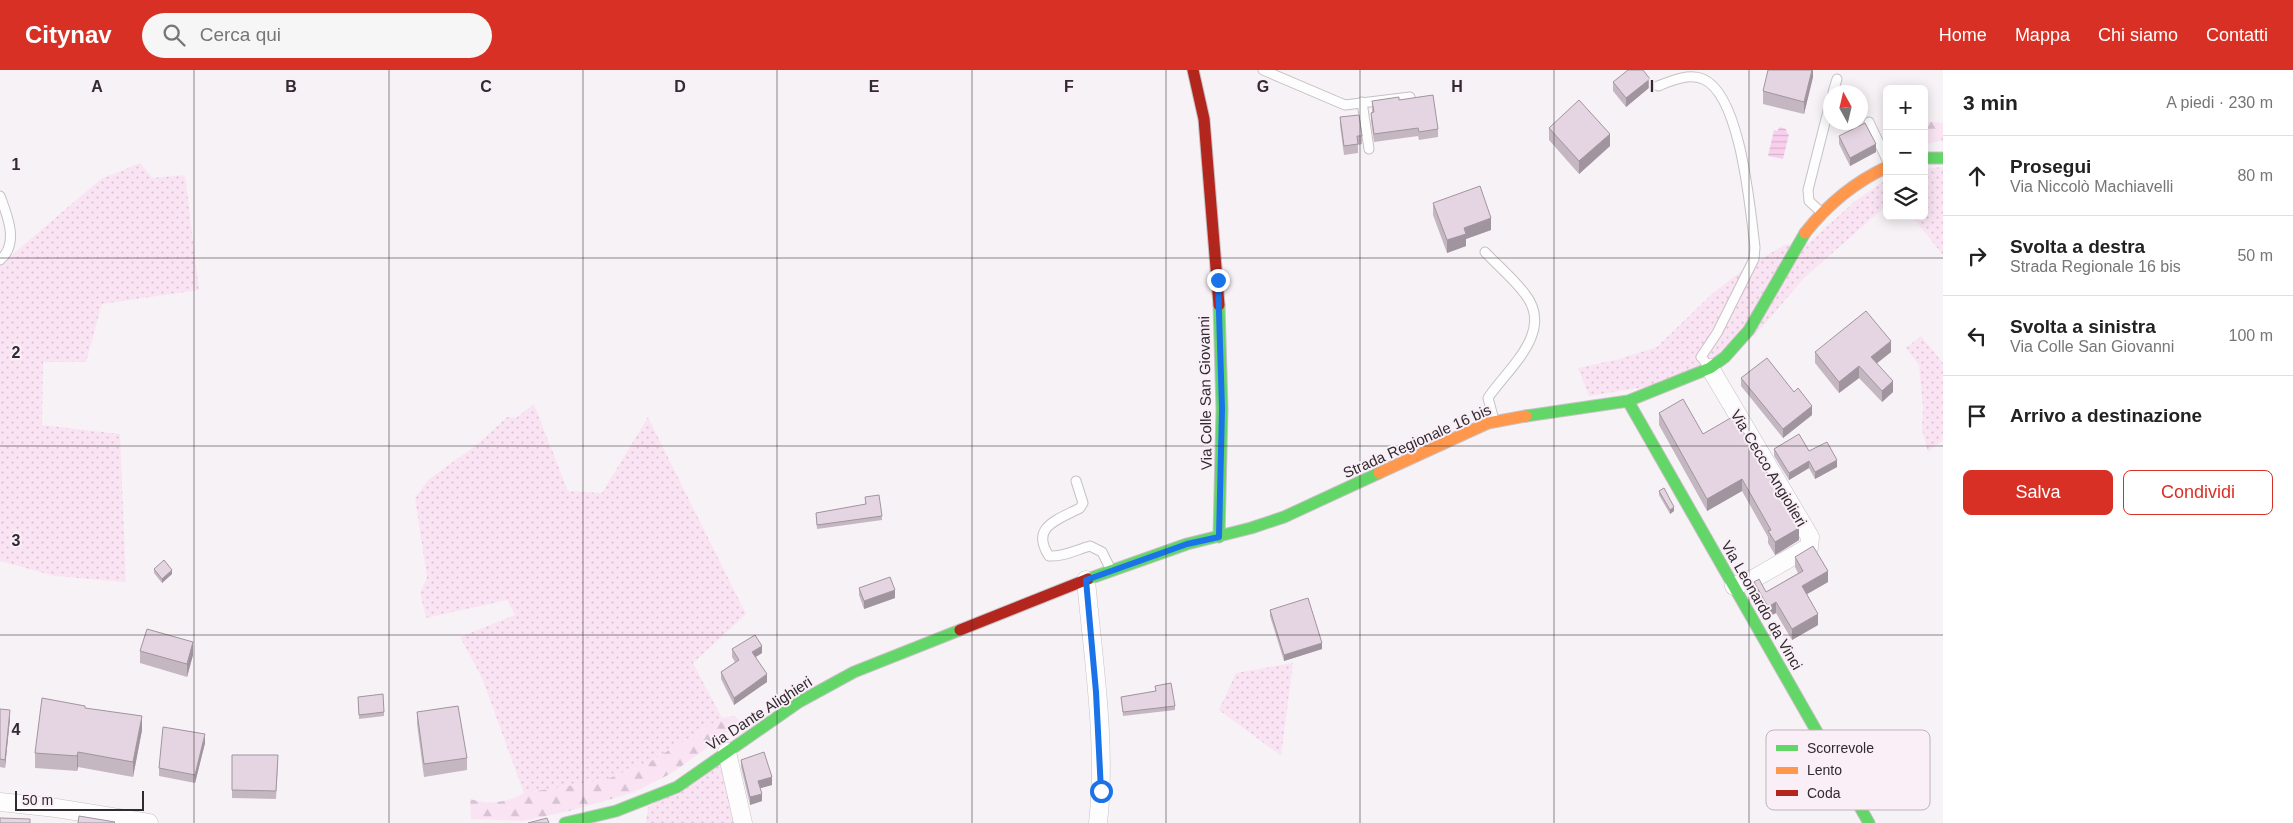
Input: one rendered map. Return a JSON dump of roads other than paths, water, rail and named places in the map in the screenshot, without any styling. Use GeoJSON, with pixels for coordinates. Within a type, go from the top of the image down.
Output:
{"type":"FeatureCollection","features":[{"type":"Feature","properties":{"kind":"main road","name":"Via Colle San Giovanni"},"geometry":{"type":"LineString","coordinates":[[1193,70],[1204,119],[1218,280],[1222,409],[1219,537]]}},
{"type":"Feature","properties":{"kind":"main road"},"geometry":{"type":"LineString","coordinates":[[1928,157],[1943,151]]}},
{"type":"Feature","properties":{"kind":"main road"},"geometry":{"type":"LineString","coordinates":[[1928,158],[1943,158]]}},
{"type":"Feature","properties":{"kind":"main road","name":"Strada Regionale 16 bis"},"geometry":{"type":"LineString","coordinates":[[1055,594],[1112,570],[1187,544],[1219,537],[1284,517],[1495,422],[1628,401],[1710,368],[1722,361],[1757,317],[1793,248],[1823,214],[1847,192],[1883,170]]}},
{"type":"Feature","properties":{"kind":"main road","name":"Via Leonardo da Vinci"},"geometry":{"type":"LineString","coordinates":[[1628,401],[1816,730]]}},
{"type":"Feature","properties":{"kind":"main road","name":"Via Dante Alighieri"},"geometry":{"type":"LineString","coordinates":[[565,823],[616,811],[677,787],[799,702],[854,672],[1055,594]]}},
{"type":"Feature","properties":{"kind":"main road","name":"Via Leonardo da Vinci"},"geometry":{"type":"LineString","coordinates":[[1862,810],[1869,823]]}},
{"type":"Feature","properties":{"kind":"street","name":"Via Cecco Angiolieri"},"geometry":{"type":"LineString","coordinates":[[1710,368],[1810,538],[1809,547],[1755,578],[1734,586]]}},
{"type":"Feature","properties":{"kind":"street"},"geometry":{"type":"LineString","coordinates":[[1086,580],[1096,692],[1101,791],[1098,823]]}},
{"type":"Feature","properties":{"kind":"street"},"geometry":{"type":"LineString","coordinates":[[727,752],[743,823]]}},
{"type":"Feature","properties":{"kind":"street"},"geometry":{"type":"LineString","coordinates":[[0,802],[55,816],[149,823]]}},
{"type":"Feature","properties":{"kind":"lane"},"geometry":{"type":"LineString","coordinates":[[1264,70],[1345,105],[1410,97]]}},
{"type":"Feature","properties":{"kind":"lane"},"geometry":{"type":"LineString","coordinates":[[1658,86],[1675,79],[1691,77],[1702,79],[1714,87],[1723,98],[1730,114],[1738,140],[1744,172],[1755,247],[1754,259],[1717,333],[1703,352],[1701,358],[1710,368]]}},
{"type":"Feature","properties":{"kind":"lane"},"geometry":{"type":"LineString","coordinates":[[1835,85],[1837,79]]}},
{"type":"Feature","properties":{"kind":"lane"},"geometry":{"type":"LineString","coordinates":[[1362,102],[1369,149]]}},
{"type":"Feature","properties":{"kind":"lane"},"geometry":{"type":"LineString","coordinates":[[1869,122],[1883,152]]}},
{"type":"Feature","properties":{"kind":"lane"},"geometry":{"type":"LineString","coordinates":[[1823,130],[1808,190],[1809,201],[1823,214]]}},
{"type":"Feature","properties":{"kind":"lane"},"geometry":{"type":"LineString","coordinates":[[0,196],[10,230],[11,246],[7,254],[0,260]]}},
{"type":"Feature","properties":{"kind":"lane"},"geometry":{"type":"LineString","coordinates":[[1484,252],[1525,294],[1532,306],[1535,318],[1534,332],[1529,344],[1488,398],[1495,422]]}},
{"type":"Feature","properties":{"kind":"lane"},"geometry":{"type":"LineString","coordinates":[[1076,481],[1083,503],[1080,508],[1047,527],[1042,532],[1041,540],[1044,548],[1049,556],[1062,556],[1090,546],[1102,552],[1112,570]]}}]}
